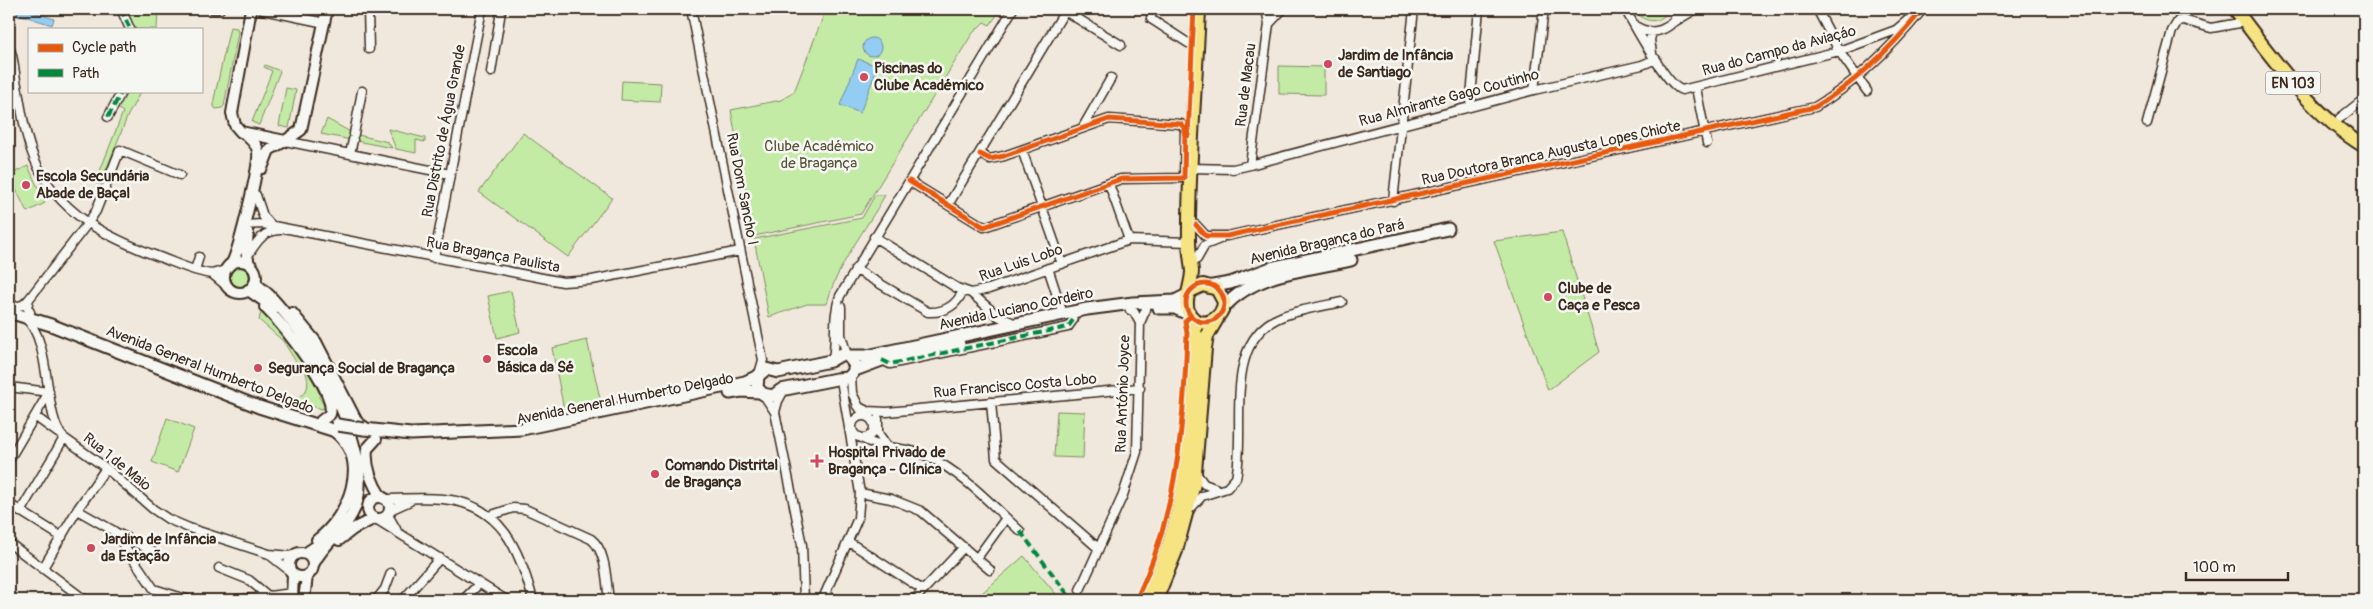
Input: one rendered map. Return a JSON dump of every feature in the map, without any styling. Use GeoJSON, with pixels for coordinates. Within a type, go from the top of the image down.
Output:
{"type":"FeatureCollection","features":[{"type":"Feature","properties":{"kind":"main road"},"geometry":{"type":"LineString","coordinates":[[1145,600],[1167,548],[1185,475],[1189,448],[1196,335],[1186,304],[1190,293],[1192,270],[1189,242],[1198,9]]}},
{"type":"Feature","properties":{"kind":"main road"},"geometry":{"type":"LineString","coordinates":[[1156,600],[1176,551],[1196,473],[1207,336],[1224,307],[1223,297],[1200,270],[1197,258],[1191,171],[1206,9]]}},
{"type":"Feature","properties":{"kind":"main road","name":"EN 103"},"geometry":{"type":"LineString","coordinates":[[2235,9],[2285,75],[2321,112],[2364,146]]}},
{"type":"Feature","properties":{"kind":"main road","name":"EN 103"},"geometry":{"type":"LineString","coordinates":[[2246,9],[2287,67],[2315,97],[2364,137]]}},
{"type":"Feature","properties":{"kind":"main road","name":"Avenida Bragança do Pará"},"geometry":{"type":"LineString","coordinates":[[1212,286],[1230,283],[1274,267],[1448,229]]}},
{"type":"Feature","properties":{"kind":"main road","name":"Avenida Bragança do Pará"},"geometry":{"type":"LineString","coordinates":[[1224,307],[1235,295],[1252,284],[1351,260]]}},
{"type":"Feature","properties":{"kind":"main road"},"geometry":{"type":"LineString","coordinates":[[1190,293],[1200,285],[1212,286]]}},
{"type":"Feature","properties":{"kind":"main road","name":"Avenida Luciano Cordeiro"},"geometry":{"type":"LineString","coordinates":[[761,393],[773,396],[786,389],[849,376],[882,360],[1113,305],[1175,300],[1190,293]]}},
{"type":"Feature","properties":{"kind":"main road","name":"Avenida Luciano Cordeiro"},"geometry":{"type":"LineString","coordinates":[[758,375],[771,369],[778,372],[830,361],[837,355],[867,356],[1018,325],[1068,317],[1130,310],[1175,308],[1191,316]]}},
{"type":"Feature","properties":{"kind":"main road","name":"Avenida General Humberto Delgado"},"geometry":{"type":"LineString","coordinates":[[10,309],[258,407],[338,430],[428,441],[482,439],[540,433],[741,391],[761,393]]}},
{"type":"Feature","properties":{"kind":"main road","name":"Avenida General Humberto Delgado"},"geometry":{"type":"LineString","coordinates":[[27,315],[52,317],[289,411],[321,421],[338,430]]}},
{"type":"Feature","properties":{"kind":"main road"},"geometry":{"type":"LineString","coordinates":[[1191,316],[1205,322],[1217,319]]}},
{"type":"Feature","properties":{"kind":"main road"},"geometry":{"type":"LineString","coordinates":[[848,356],[855,365],[849,376]]}},
{"type":"Feature","properties":{"kind":"main road"},"geometry":{"type":"LineString","coordinates":[[758,375],[756,384],[761,393]]}},
{"type":"Feature","properties":{"kind":"main road","name":"Avenida General Humberto Delgado"},"geometry":{"type":"LineString","coordinates":[[369,434],[449,434],[522,428],[745,382],[758,375]]}},
{"type":"Feature","properties":{"kind":"street"},"geometry":{"type":"LineString","coordinates":[[121,9],[130,28]]}},
{"type":"Feature","properties":{"kind":"street"},"geometry":{"type":"LineString","coordinates":[[213,9],[220,9]]}},
{"type":"Feature","properties":{"kind":"street"},"geometry":{"type":"LineString","coordinates":[[249,288],[255,273],[248,260],[246,244],[247,224],[258,156],[255,144],[236,128],[232,113],[251,9]]}},
{"type":"Feature","properties":{"kind":"street"},"geometry":{"type":"LineString","coordinates":[[258,9],[325,22]]}},
{"type":"Feature","properties":{"kind":"street"},"geometry":{"type":"LineString","coordinates":[[229,288],[224,280],[247,224],[267,152],[301,130],[327,9]]}},
{"type":"Feature","properties":{"kind":"street"},"geometry":{"type":"LineString","coordinates":[[368,9],[369,49]]}},
{"type":"Feature","properties":{"kind":"street","name":"Rua Distrito de Água Grande"},"geometry":{"type":"LineString","coordinates":[[434,258],[482,9]]}},
{"type":"Feature","properties":{"kind":"street","name":"Rua Dom Sancho I"},"geometry":{"type":"LineString","coordinates":[[691,9],[763,360],[758,375]]}},
{"type":"Feature","properties":{"kind":"street"},"geometry":{"type":"LineString","coordinates":[[832,358],[836,342],[835,317],[837,304],[846,285],[1013,9]]}},
{"type":"Feature","properties":{"kind":"street"},"geometry":{"type":"LineString","coordinates":[[1152,9],[1151,18],[1188,44]]}},
{"type":"Feature","properties":{"kind":"street","name":"Rua de Macau"},"geometry":{"type":"LineString","coordinates":[[1250,165],[1269,24],[1266,9]]}},
{"type":"Feature","properties":{"kind":"street"},"geometry":{"type":"LineString","coordinates":[[1269,24],[1283,9]]}},
{"type":"Feature","properties":{"kind":"street"},"geometry":{"type":"LineString","coordinates":[[1393,201],[1414,9]]}},
{"type":"Feature","properties":{"kind":"street"},"geometry":{"type":"LineString","coordinates":[[1470,107],[1479,9]]}},
{"type":"Feature","properties":{"kind":"street"},"geometry":{"type":"LineString","coordinates":[[1534,90],[1544,9]]}},
{"type":"Feature","properties":{"kind":"street","name":"Rua do Campo da Aviaçáo"},"geometry":{"type":"LineString","coordinates":[[1625,9],[1630,20],[1678,89],[1696,88],[1839,51],[1896,30],[1922,9]]}},
{"type":"Feature","properties":{"kind":"street"},"geometry":{"type":"LineString","coordinates":[[1672,23],[1679,9]]}},
{"type":"Feature","properties":{"kind":"street"},"geometry":{"type":"LineString","coordinates":[[1634,25],[1652,32],[1667,28],[1696,9]]}},
{"type":"Feature","properties":{"kind":"street"},"geometry":{"type":"LineString","coordinates":[[1817,9],[1839,51],[1867,91]]}},
{"type":"Feature","properties":{"kind":"street","name":"Rua Doutora Branca Augusta Lopes Chiote"},"geometry":{"type":"LineString","coordinates":[[1227,236],[1815,107],[1835,96],[1868,67],[1901,35],[1922,9]]}},
{"type":"Feature","properties":{"kind":"street"},"geometry":{"type":"LineString","coordinates":[[909,181],[948,205],[1065,10],[1121,45]]}},
{"type":"Feature","properties":{"kind":"street"},"geometry":{"type":"LineString","coordinates":[[490,72],[501,11]]}},
{"type":"Feature","properties":{"kind":"street"},"geometry":{"type":"LineString","coordinates":[[2147,123],[2172,31],[2178,21],[2183,20],[2211,28],[2245,22]]}},
{"type":"Feature","properties":{"kind":"street"},"geometry":{"type":"LineString","coordinates":[[1652,32],[1650,40],[1654,56]]}},
{"type":"Feature","properties":{"kind":"street"},"geometry":{"type":"LineString","coordinates":[[9,46],[24,124],[34,157],[48,185],[75,214],[88,224],[118,241],[195,270],[212,274],[233,291],[249,288],[268,294],[285,305],[312,335],[357,422],[369,434],[366,459],[372,481],[383,498],[389,503],[391,522],[401,534]]}},
{"type":"Feature","properties":{"kind":"street","name":"Rua Almirante Gago Coutinho"},"geometry":{"type":"LineString","coordinates":[[948,205],[984,227],[1121,180],[1191,171],[1233,169],[1534,90],[1642,65],[1654,56]]}},
{"type":"Feature","properties":{"kind":"street"},"geometry":{"type":"LineString","coordinates":[[1083,127],[1111,78]]}},
{"type":"Feature","properties":{"kind":"street"},"geometry":{"type":"LineString","coordinates":[[1696,88],[1707,143]]}},
{"type":"Feature","properties":{"kind":"street"},"geometry":{"type":"LineString","coordinates":[[350,154],[362,91]]}},
{"type":"Feature","properties":{"kind":"street"},"geometry":{"type":"LineString","coordinates":[[108,117],[121,92]]}},
{"type":"Feature","properties":{"kind":"street"},"geometry":{"type":"LineString","coordinates":[[2340,118],[2364,100]]}},
{"type":"Feature","properties":{"kind":"street"},"geometry":{"type":"LineString","coordinates":[[980,154],[990,159],[1022,150],[1109,119],[1181,124],[1185,129],[1191,171]]}},
{"type":"Feature","properties":{"kind":"street"},"geometry":{"type":"LineString","coordinates":[[244,134],[450,174]]}},
{"type":"Feature","properties":{"kind":"street"},"geometry":{"type":"LineString","coordinates":[[10,309],[23,305],[29,299],[88,224],[96,211],[120,150],[180,175]]}},
{"type":"Feature","properties":{"kind":"street"},"geometry":{"type":"LineString","coordinates":[[1022,150],[1062,264]]}},
{"type":"Feature","properties":{"kind":"street"},"geometry":{"type":"LineString","coordinates":[[95,177],[108,182]]}},
{"type":"Feature","properties":{"kind":"street"},"geometry":{"type":"LineString","coordinates":[[1110,184],[1129,240]]}},
{"type":"Feature","properties":{"kind":"street"},"geometry":{"type":"LineString","coordinates":[[256,195],[263,216],[271,225]]}},
{"type":"Feature","properties":{"kind":"street","name":"Rua Bragança Paulista"},"geometry":{"type":"LineString","coordinates":[[247,224],[271,225],[287,230],[535,278],[572,282],[740,251]]}},
{"type":"Feature","properties":{"kind":"street"},"geometry":{"type":"LineString","coordinates":[[1196,225],[1206,236],[1227,236]]}},
{"type":"Feature","properties":{"kind":"street"},"geometry":{"type":"LineString","coordinates":[[248,260],[257,241],[266,233],[287,230]]}},
{"type":"Feature","properties":{"kind":"street"},"geometry":{"type":"LineString","coordinates":[[1197,258],[1206,245],[1227,236]]}},
{"type":"Feature","properties":{"kind":"street","name":"Rua Luis Lobo"},"geometry":{"type":"LineString","coordinates":[[874,237],[967,292],[1062,264],[1129,240],[1189,242]]}},
{"type":"Feature","properties":{"kind":"street"},"geometry":{"type":"LineString","coordinates":[[195,270],[199,257]]}},
{"type":"Feature","properties":{"kind":"street"},"geometry":{"type":"LineString","coordinates":[[212,274],[241,261],[248,260]]}},
{"type":"Feature","properties":{"kind":"street"},"geometry":{"type":"LineString","coordinates":[[1048,268],[1068,317]]}},
{"type":"Feature","properties":{"kind":"street"},"geometry":{"type":"LineString","coordinates":[[855,269],[928,312],[936,312],[953,306],[967,292],[998,316],[1018,325]]}},
{"type":"Feature","properties":{"kind":"street"},"geometry":{"type":"LineString","coordinates":[[846,285],[840,317],[841,335],[848,356]]}},
{"type":"Feature","properties":{"kind":"street"},"geometry":{"type":"LineString","coordinates":[[249,288],[307,358],[331,404],[330,414],[321,421]]}},
{"type":"Feature","properties":{"kind":"street"},"geometry":{"type":"LineString","coordinates":[[249,288],[278,312],[300,339],[334,403],[354,457],[356,486],[350,511],[333,533],[299,554],[269,554]]}},
{"type":"Feature","properties":{"kind":"street"},"geometry":{"type":"LineString","coordinates":[[268,294],[296,327],[314,355],[346,421],[359,466],[360,492],[353,514],[311,570],[304,600]]}},
{"type":"Feature","properties":{"kind":"street"},"geometry":{"type":"LineString","coordinates":[[29,299],[27,315],[34,331]]}},
{"type":"Feature","properties":{"kind":"street"},"geometry":{"type":"LineString","coordinates":[[1186,514],[1202,496],[1232,485],[1237,474],[1242,369],[1250,345],[1263,329],[1278,318],[1342,302]]}},
{"type":"Feature","properties":{"kind":"street","name":"Rua António Joyce"},"geometry":{"type":"LineString","coordinates":[[1080,590],[1123,495],[1137,452],[1140,388],[1140,323],[1146,309]]}},
{"type":"Feature","properties":{"kind":"street"},"geometry":{"type":"LineString","coordinates":[[1130,310],[1134,312],[1140,323]]}},
{"type":"Feature","properties":{"kind":"street"},"geometry":{"type":"LineString","coordinates":[[993,330],[998,325],[998,316]]}},
{"type":"Feature","properties":{"kind":"street"},"geometry":{"type":"LineString","coordinates":[[34,331],[36,326],[45,323]]}},
{"type":"Feature","properties":{"kind":"street","name":"Rua 1 de Maio"},"geometry":{"type":"LineString","coordinates":[[34,331],[62,436],[106,468],[153,509],[168,519],[189,528],[269,554]]}},
{"type":"Feature","properties":{"kind":"street"},"geometry":{"type":"LineString","coordinates":[[763,360],[771,369]]}},
{"type":"Feature","properties":{"kind":"street"},"geometry":{"type":"LineString","coordinates":[[849,376],[857,406],[876,426],[887,446]]}},
{"type":"Feature","properties":{"kind":"street"},"geometry":{"type":"LineString","coordinates":[[835,600],[825,594],[858,518],[860,493],[850,423],[849,376]]}},
{"type":"Feature","properties":{"kind":"street"},"geometry":{"type":"LineString","coordinates":[[9,387],[50,392],[9,460]]}},
{"type":"Feature","properties":{"kind":"street","name":"Rua Francisco Costa Lobo"},"geometry":{"type":"LineString","coordinates":[[857,406],[867,410],[892,411],[1140,388]]}},
{"type":"Feature","properties":{"kind":"street"},"geometry":{"type":"LineString","coordinates":[[775,412],[778,401],[786,389]]}},
{"type":"Feature","properties":{"kind":"street"},"geometry":{"type":"LineString","coordinates":[[761,393],[775,412],[802,544],[804,600]]}},
{"type":"Feature","properties":{"kind":"street"},"geometry":{"type":"LineString","coordinates":[[991,402],[996,459],[1098,548]]}},
{"type":"Feature","properties":{"kind":"street","name":"Rua Francisco Costa Lobo"},"geometry":{"type":"LineString","coordinates":[[876,426],[892,411]]}},
{"type":"Feature","properties":{"kind":"street"},"geometry":{"type":"LineString","coordinates":[[20,512],[62,436],[36,417]]}},
{"type":"Feature","properties":{"kind":"street"},"geometry":{"type":"LineString","coordinates":[[850,423],[858,418],[869,418]]}},
{"type":"Feature","properties":{"kind":"street"},"geometry":{"type":"LineString","coordinates":[[850,423],[854,433],[863,438],[926,455],[963,478],[1020,531]]}},
{"type":"Feature","properties":{"kind":"street"},"geometry":{"type":"LineString","coordinates":[[854,456],[854,450],[863,438],[872,434],[876,426]]}},
{"type":"Feature","properties":{"kind":"street"},"geometry":{"type":"LineString","coordinates":[[236,600],[267,595],[292,597],[292,573],[289,563],[334,525],[349,497],[352,480],[351,455],[338,430]]}},
{"type":"Feature","properties":{"kind":"street"},"geometry":{"type":"LineString","coordinates":[[42,568],[77,510],[106,468]]}},
{"type":"Feature","properties":{"kind":"street"},"geometry":{"type":"LineString","coordinates":[[1196,473],[1207,486],[1222,490]]}},
{"type":"Feature","properties":{"kind":"street"},"geometry":{"type":"LineString","coordinates":[[860,493],[891,499],[921,511],[990,570]]}},
{"type":"Feature","properties":{"kind":"street"},"geometry":{"type":"LineString","coordinates":[[506,600],[369,514],[368,506],[371,500],[383,498],[444,499],[462,502],[489,516],[505,531],[517,549],[533,600]]}},
{"type":"Feature","properties":{"kind":"street"},"geometry":{"type":"LineString","coordinates":[[269,554],[292,573],[300,577],[311,570],[323,555],[342,537],[376,519],[383,518],[389,512],[417,499]]}},
{"type":"Feature","properties":{"kind":"street"},"geometry":{"type":"LineString","coordinates":[[9,504],[62,537]]}},
{"type":"Feature","properties":{"kind":"street"},"geometry":{"type":"LineString","coordinates":[[489,516],[513,508],[525,509],[591,539],[601,553],[609,600]]}},
{"type":"Feature","properties":{"kind":"street"},"geometry":{"type":"LineString","coordinates":[[77,510],[152,551]]}},
{"type":"Feature","properties":{"kind":"street"},"geometry":{"type":"LineString","coordinates":[[977,558],[1006,518]]}},
{"type":"Feature","properties":{"kind":"street"},"geometry":{"type":"LineString","coordinates":[[114,531],[154,589],[189,600]]}},
{"type":"Feature","properties":{"kind":"street"},"geometry":{"type":"LineString","coordinates":[[849,542],[923,590]]}},
{"type":"Feature","properties":{"kind":"street"},"geometry":{"type":"LineString","coordinates":[[9,543],[85,600]]}},
{"type":"Feature","properties":{"kind":"street"},"geometry":{"type":"LineString","coordinates":[[914,600],[964,547]]}},
{"type":"Feature","properties":{"kind":"street"},"geometry":{"type":"LineString","coordinates":[[299,554],[311,570]]}},
{"type":"Feature","properties":{"kind":"street"},"geometry":{"type":"LineString","coordinates":[[403,600],[440,558]]}},
{"type":"Feature","properties":{"kind":"street"},"geometry":{"type":"LineString","coordinates":[[219,568],[249,580],[267,595]]}},
{"type":"Feature","properties":{"kind":"street"},"geometry":{"type":"LineString","coordinates":[[376,600],[385,589],[391,573]]}},
{"type":"Feature","properties":{"kind":"street"},"geometry":{"type":"LineString","coordinates":[[463,600],[479,584]]}},
{"type":"Feature","properties":{"kind":"green space"},"geometry":{"type":"Polygon","coordinates":[[[124,9],[158,9],[157,28],[133,28],[124,9]]]}},
{"type":"Feature","properties":{"kind":"green space","name":"Clube Académico de Bragança"},"geometry":{"type":"Polygon","coordinates":[[[826,9],[859,9],[875,15],[877,9],[1001,9],[990,25],[984,22],[972,34],[861,214],[754,236],[731,110],[781,100],[794,92],[826,9]]]}},
{"type":"Feature","properties":{"kind":"green space"},"geometry":{"type":"Polygon","coordinates":[[[1635,9],[1669,9],[1662,18],[1652,21],[1642,18],[1635,9]]]}},
{"type":"Feature","properties":{"kind":"green space"},"geometry":{"type":"Polygon","coordinates":[[[230,27],[237,28],[238,33],[224,106],[216,109],[214,107],[214,99],[230,27]]]}},
{"type":"Feature","properties":{"kind":"green space"},"geometry":{"type":"Polygon","coordinates":[[[265,65],[280,71],[259,125],[252,122],[272,71],[264,67],[265,65]]]}},
{"type":"Feature","properties":{"kind":"green space"},"geometry":{"type":"Polygon","coordinates":[[[1279,66],[1324,67],[1324,95],[1279,94],[1279,66]]]}},
{"type":"Feature","properties":{"kind":"green space"},"geometry":{"type":"Polygon","coordinates":[[[622,81],[661,83],[660,102],[621,100],[622,81]]]}},
{"type":"Feature","properties":{"kind":"green space"},"geometry":{"type":"Polygon","coordinates":[[[286,88],[296,90],[289,128],[279,126],[286,88]]]}},
{"type":"Feature","properties":{"kind":"green space"},"geometry":{"type":"Polygon","coordinates":[[[127,92],[140,92],[128,115],[105,173],[100,171],[123,112],[117,108],[127,92]]]}},
{"type":"Feature","properties":{"kind":"green space"},"geometry":{"type":"Polygon","coordinates":[[[327,119],[354,134],[388,142],[392,148],[321,134],[327,119]]]}},
{"type":"Feature","properties":{"kind":"green space"},"geometry":{"type":"Polygon","coordinates":[[[388,129],[425,138],[425,142],[416,140],[416,153],[396,149],[388,129]]]}},
{"type":"Feature","properties":{"kind":"green space"},"geometry":{"type":"Polygon","coordinates":[[[523,133],[612,198],[568,257],[479,192],[523,133]]]}},
{"type":"Feature","properties":{"kind":"green space"},"geometry":{"type":"Polygon","coordinates":[[[28,166],[45,203],[27,212],[9,175],[28,166]]]}},
{"type":"Feature","properties":{"kind":"green space"},"geometry":{"type":"Polygon","coordinates":[[[875,195],[885,195],[844,262],[831,290],[827,304],[807,304],[769,317],[754,239],[862,218],[875,195]]]}},
{"type":"Feature","properties":{"kind":"green space","name":"Clube de Caça e Pesca"},"geometry":{"type":"Polygon","coordinates":[[[1562,232],[1599,352],[1548,390],[1494,241],[1562,232]]]}},
{"type":"Feature","properties":{"kind":"green space"},"geometry":{"type":"Polygon","coordinates":[[[239,267],[246,270],[249,277],[246,284],[239,287],[232,284],[229,277],[232,270],[239,267]]]}},
{"type":"Feature","properties":{"kind":"green space"},"geometry":{"type":"Polygon","coordinates":[[[511,291],[520,332],[497,338],[488,296],[511,291]]]}},
{"type":"Feature","properties":{"kind":"green space"},"geometry":{"type":"Polygon","coordinates":[[[262,308],[292,341],[321,391],[319,397],[325,407],[322,409],[292,400],[305,392],[308,384],[306,374],[304,368],[300,368],[283,341],[259,320],[262,308]]]}},
{"type":"Feature","properties":{"kind":"green space"},"geometry":{"type":"Polygon","coordinates":[[[587,340],[601,403],[564,410],[552,348],[587,340]]]}},
{"type":"Feature","properties":{"kind":"green space"},"geometry":{"type":"Polygon","coordinates":[[[1057,411],[1085,412],[1083,458],[1054,457],[1057,411]]]}},
{"type":"Feature","properties":{"kind":"green space"},"geometry":{"type":"Polygon","coordinates":[[[167,418],[194,429],[178,472],[152,462],[167,418]]]}},
{"type":"Feature","properties":{"kind":"green space"},"geometry":{"type":"Polygon","coordinates":[[[1024,556],[1061,600],[974,600],[1024,556]]]}},
{"type":"Feature","properties":{"kind":"water"},"geometry":{"type":"Polygon","coordinates":[[[18,9],[25,9],[54,19],[52,25],[21,15],[20,17],[17,16],[18,9]]]}},
{"type":"Feature","properties":{"kind":"water"},"geometry":{"type":"Polygon","coordinates":[[[872,38],[878,41],[881,47],[878,53],[872,56],[866,53],[863,47],[866,41],[872,38]]]}},
{"type":"Feature","properties":{"kind":"water"},"geometry":{"type":"Polygon","coordinates":[[[858,59],[878,66],[860,113],[840,105],[858,59]]]}},
{"type":"Feature","properties":{"kind":"marked path"},"geometry":{"type":"LineString","coordinates":[[121,9],[130,28]]}},
{"type":"Feature","properties":{"kind":"marked path"},"geometry":{"type":"LineString","coordinates":[[108,117],[121,92]]}},
{"type":"Feature","properties":{"kind":"marked path"},"geometry":{"type":"LineString","coordinates":[[882,360],[890,364],[1068,327],[1073,320]]}},
{"type":"Feature","properties":{"kind":"marked path"},"geometry":{"type":"LineString","coordinates":[[1020,531],[1072,600]]}},
{"type":"Feature","properties":{"kind":"cycle path"},"geometry":{"type":"LineString","coordinates":[[1188,136],[1194,9]]}},
{"type":"Feature","properties":{"kind":"cycle path"},"geometry":{"type":"LineString","coordinates":[[1196,225],[1206,236],[1227,236],[1815,107],[1859,76],[1922,10]]}},
{"type":"Feature","properties":{"kind":"cycle path"},"geometry":{"type":"LineString","coordinates":[[909,181],[984,227],[1121,179],[1184,178],[1185,129],[1181,124],[1109,119],[1004,156],[990,159],[980,154]]}},
{"type":"Feature","properties":{"kind":"cycle path"},"geometry":{"type":"LineString","coordinates":[[1205,284],[1212,285],[1218,290],[1223,296],[1224,303],[1223,310],[1218,316],[1212,321],[1205,322],[1198,321],[1192,316],[1187,310],[1186,303],[1187,296],[1192,290],[1198,285],[1205,284]]}},
{"type":"Feature","properties":{"kind":"cycle path"},"geometry":{"type":"LineString","coordinates":[[1136,600],[1161,536],[1176,470],[1184,402],[1187,333],[1185,321],[1191,316]]}},
{"type":"Feature","properties":{"kind":"place","name":"Jardim de Infância de Santiago"},"geometry":{"type":"Point","coordinates":[1328,64]}},
{"type":"Feature","properties":{"kind":"place","name":"Piscinas do Clube Académico"},"geometry":{"type":"Point","coordinates":[864,77]}},
{"type":"Feature","properties":{"kind":"place","name":"Escola Secundária Abade de Baçal"},"geometry":{"type":"Point","coordinates":[26,185]}},
{"type":"Feature","properties":{"kind":"place","name":"Clube de Caça e Pesca"},"geometry":{"type":"Point","coordinates":[1548,297]}},
{"type":"Feature","properties":{"kind":"place","name":"Escola Básica da Sé"},"geometry":{"type":"Point","coordinates":[487,359]}},
{"type":"Feature","properties":{"kind":"place","name":"Segurança Social de Bragança"},"geometry":{"type":"Point","coordinates":[258,368]}},
{"type":"Feature","properties":{"kind":"place","name":"Hospital Privado de Bragança - Clínica"},"geometry":{"type":"Point","coordinates":[817,461]}},
{"type":"Feature","properties":{"kind":"place","name":"Comando Distrital de Bragança"},"geometry":{"type":"Point","coordinates":[655,474]}},
{"type":"Feature","properties":{"kind":"place","name":"Jardim de Infância da Estação"},"geometry":{"type":"Point","coordinates":[91,548]}}]}
